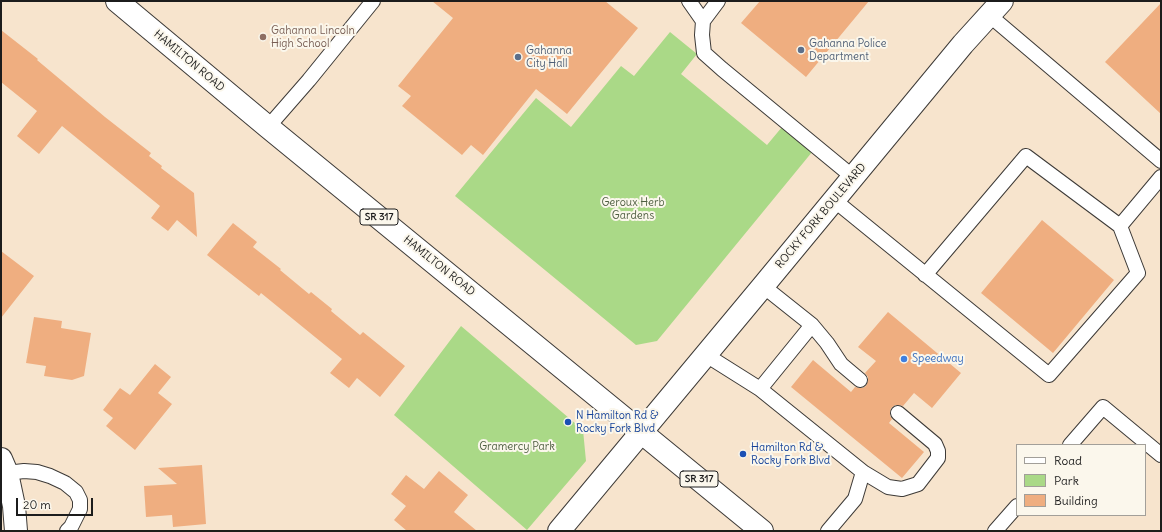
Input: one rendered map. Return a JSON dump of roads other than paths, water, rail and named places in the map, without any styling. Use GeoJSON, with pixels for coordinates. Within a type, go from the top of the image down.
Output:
{"type":"FeatureCollection","features":[{"type":"Feature","properties":{"kind":"main road","name":"HAMILTON ROAD"},"geometry":{"type":"LineString","coordinates":[[118,1],[268,127],[762,531]]}},
{"type":"Feature","properties":{"kind":"main road","name":"ROCKY FORK BOULEVARD"},"geometry":{"type":"LineString","coordinates":[[559,531],[963,44],[995,8]]}},
{"type":"Feature","properties":{"kind":"main road"},"geometry":{"type":"LineString","coordinates":[[4,466],[14,506],[16,531]]}},
{"type":"Feature","properties":{"kind":"lane"},"geometry":{"type":"LineString","coordinates":[[268,127],[309,80],[373,1]]}},
{"type":"Feature","properties":{"kind":"lane"},"geometry":{"type":"LineString","coordinates":[[689,1],[703,20]]}},
{"type":"Feature","properties":{"kind":"lane"},"geometry":{"type":"LineString","coordinates":[[718,1],[703,20],[702,35],[704,53],[853,177]]}},
{"type":"Feature","properties":{"kind":"lane"},"geometry":{"type":"LineString","coordinates":[[995,8],[1161,161]]}},
{"type":"Feature","properties":{"kind":"lane"},"geometry":{"type":"LineString","coordinates":[[834,200],[925,275],[1049,375],[1138,272],[1120,226],[1026,156],[925,275]]}},
{"type":"Feature","properties":{"kind":"lane"},"geometry":{"type":"LineString","coordinates":[[1120,226],[1161,177]]}},
{"type":"Feature","properties":{"kind":"lane"},"geometry":{"type":"LineString","coordinates":[[763,286],[812,325],[827,343],[841,364],[860,380]]}},
{"type":"Feature","properties":{"kind":"lane"},"geometry":{"type":"LineString","coordinates":[[760,389],[812,325]]}},
{"type":"Feature","properties":{"kind":"lane"},"geometry":{"type":"LineString","coordinates":[[706,355],[760,389],[864,472],[888,487],[902,489],[918,484],[938,458],[938,451],[935,444],[898,413]]}},
{"type":"Feature","properties":{"kind":"lane"},"geometry":{"type":"LineString","coordinates":[[1071,444],[1103,407],[1161,455]]}},
{"type":"Feature","properties":{"kind":"lane"},"geometry":{"type":"LineString","coordinates":[[4,466],[50,476],[65,483],[76,492],[80,500],[80,509],[71,527],[67,531]]}},
{"type":"Feature","properties":{"kind":"lane"},"geometry":{"type":"LineString","coordinates":[[828,531],[855,498],[864,472]]}},
{"type":"Feature","properties":{"kind":"lane"},"geometry":{"type":"LineString","coordinates":[[995,531],[1016,507]]}},
{"type":"Feature","properties":{"kind":"place","name":"Gahanna Lincoln High School"},"geometry":{"type":"Point","coordinates":[263,37]}},
{"type":"Feature","properties":{"kind":"place","name":"Gahanna Police Department"},"geometry":{"type":"Point","coordinates":[801,50]}},
{"type":"Feature","properties":{"kind":"place","name":"Gahanna City Hall"},"geometry":{"type":"Point","coordinates":[518,57]}},
{"type":"Feature","properties":{"kind":"place","name":"Speedway"},"geometry":{"type":"Point","coordinates":[904,359]}},
{"type":"Feature","properties":{"kind":"place","name":"N Hamilton Rd & Rocky Fork Blvd"},"geometry":{"type":"Point","coordinates":[568,422]}},
{"type":"Feature","properties":{"kind":"place","name":"Hamilton Rd & Rocky Fork Blvd"},"geometry":{"type":"Point","coordinates":[743,454]}},
{"type":"Feature","properties":{"kind":"park label","name":"Geroux Herb Gardens"},"geometry":{"type":"Point","coordinates":[633,209]}},
{"type":"Feature","properties":{"kind":"park label","name":"Gramercy Park"},"geometry":{"type":"Point","coordinates":[517,447]}}]}
